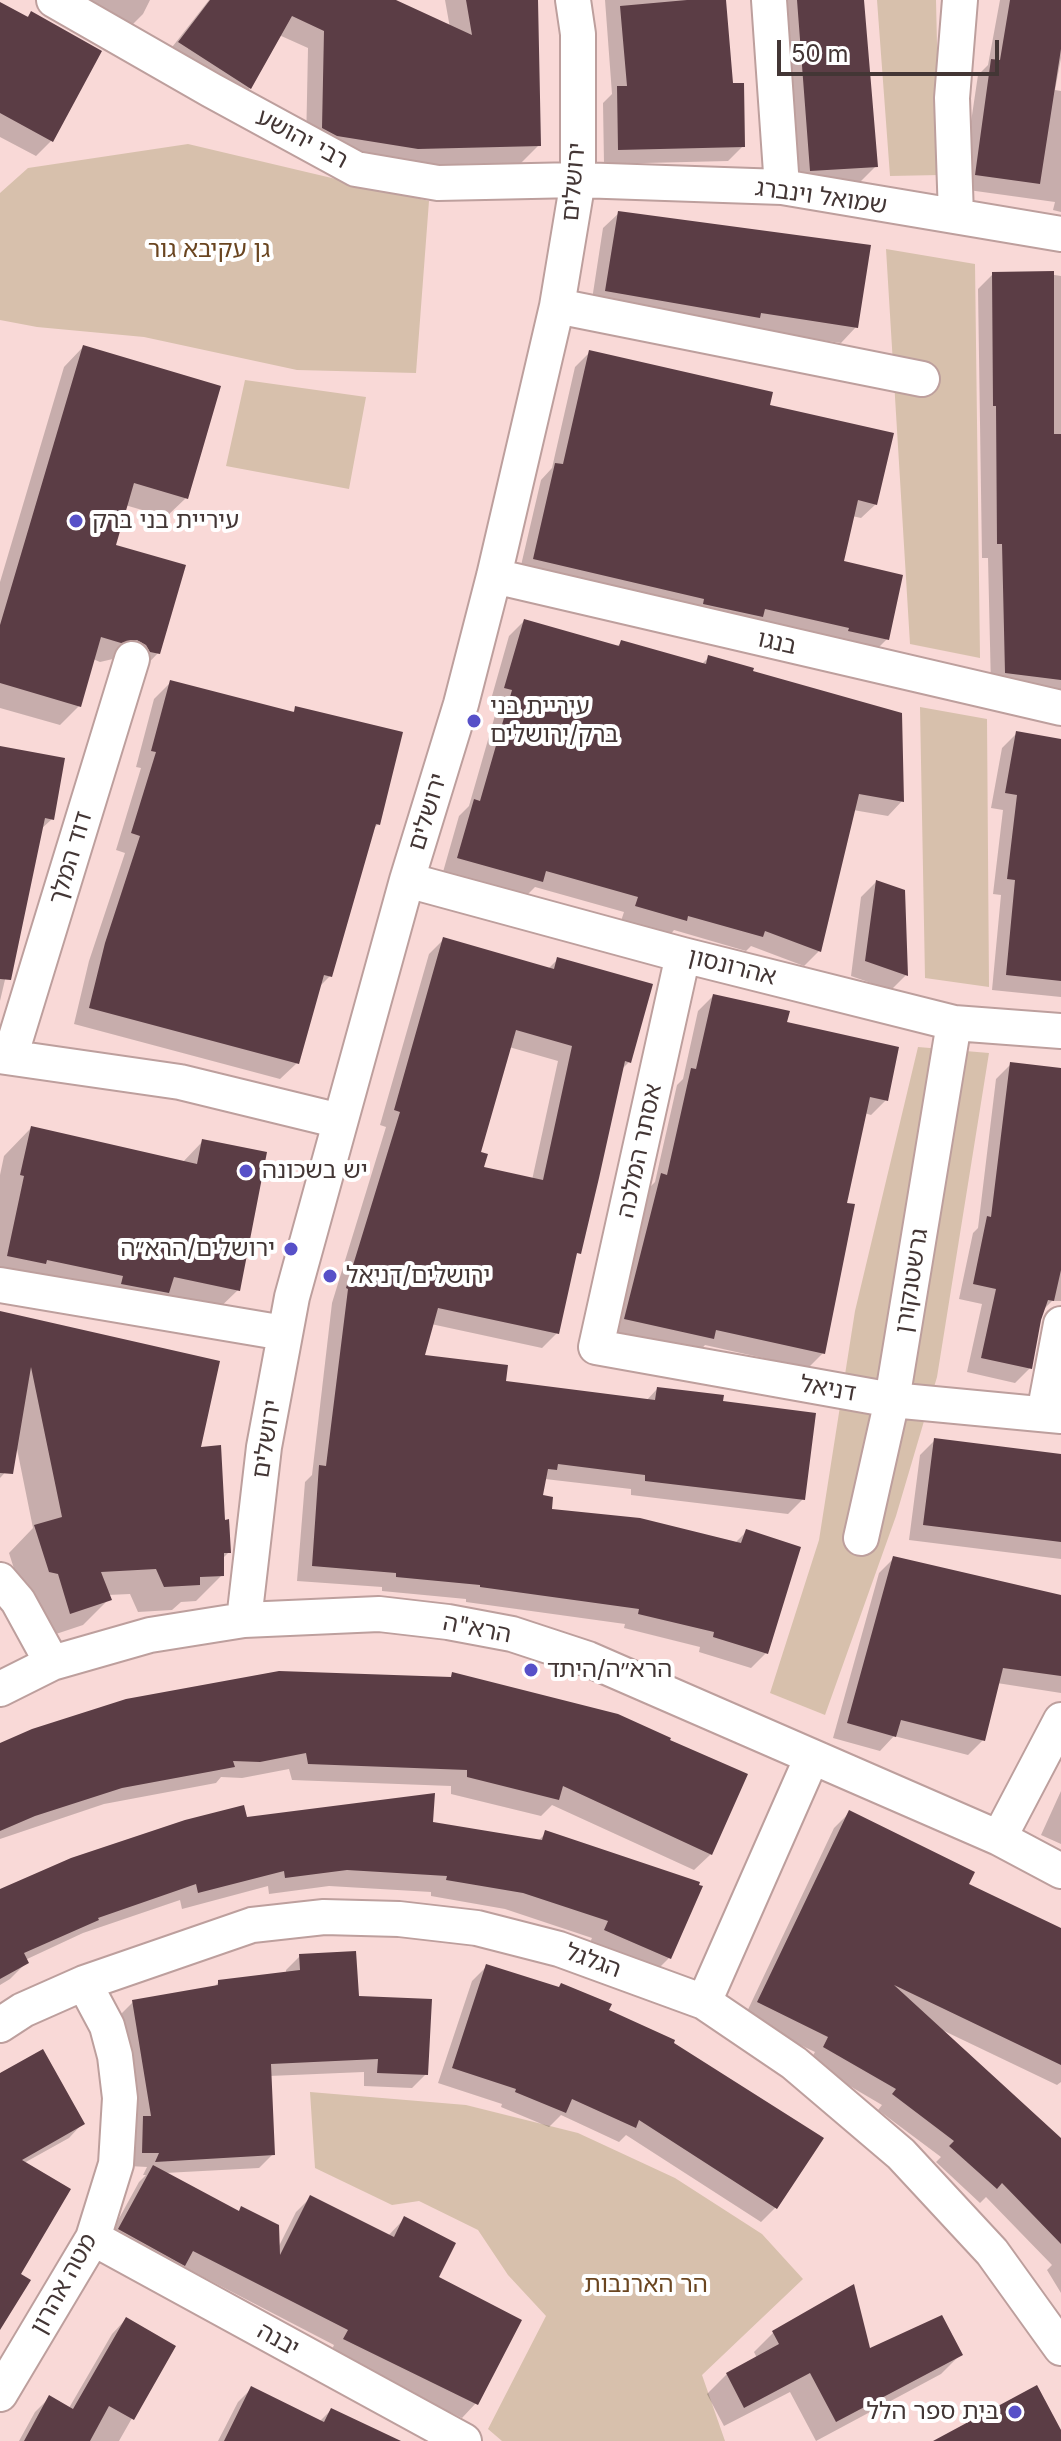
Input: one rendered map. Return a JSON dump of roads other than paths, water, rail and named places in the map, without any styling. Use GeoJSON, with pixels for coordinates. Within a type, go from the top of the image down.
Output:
{"type":"FeatureCollection","features":[{"type":"Feature","properties":{"kind":"street","name":"רבי יהושע"},"geometry":{"type":"LineString","coordinates":[[54,0],[356,169],[438,183],[578,180]]}},
{"type":"Feature","properties":{"kind":"street","name":"ירושלים"},"geometry":{"type":"LineString","coordinates":[[244,1620],[264,1447],[284,1333],[407,880],[461,704],[557,306],[578,180],[578,34],[573,0]]}},
{"type":"Feature","properties":{"kind":"street"},"geometry":{"type":"LineString","coordinates":[[769,0],[782,187]]}},
{"type":"Feature","properties":{"kind":"street"},"geometry":{"type":"LineString","coordinates":[[956,216],[952,98],[960,0]]}},
{"type":"Feature","properties":{"kind":"street","name":"שמואל וינברג"},"geometry":{"type":"LineString","coordinates":[[578,180],[782,187],[1061,234]]}},
{"type":"Feature","properties":{"kind":"street"},"geometry":{"type":"LineString","coordinates":[[557,306],[922,379]]}},
{"type":"Feature","properties":{"kind":"street","name":"בנגו"},"geometry":{"type":"LineString","coordinates":[[494,576],[1061,708]]}},
{"type":"Feature","properties":{"kind":"street","name":"דוד המלך"},"geometry":{"type":"LineString","coordinates":[[5,1057],[132,659]]}},
{"type":"Feature","properties":{"kind":"street","name":"אהרונסון"},"geometry":{"type":"LineString","coordinates":[[407,880],[683,955],[954,1023],[1061,1031]]}},
{"type":"Feature","properties":{"kind":"street","name":"אסתר המלכה"},"geometry":{"type":"LineString","coordinates":[[596,1347],[683,955]]}},
{"type":"Feature","properties":{"kind":"street","name":"גרשטנקורן"},"geometry":{"type":"LineString","coordinates":[[861,1538],[892,1400],[954,1023]]}},
{"type":"Feature","properties":{"kind":"street"},"geometry":{"type":"LineString","coordinates":[[5,1057],[180,1082],[340,1121]]}},
{"type":"Feature","properties":{"kind":"street"},"geometry":{"type":"LineString","coordinates":[[0,1285],[284,1333]]}},
{"type":"Feature","properties":{"kind":"street"},"geometry":{"type":"LineString","coordinates":[[1052,1415],[1061,1324]]}},
{"type":"Feature","properties":{"kind":"street","name":"דניאל"},"geometry":{"type":"LineString","coordinates":[[596,1347],[892,1400],[1052,1415]]}},
{"type":"Feature","properties":{"kind":"street"},"geometry":{"type":"LineString","coordinates":[[0,1580],[18,1601],[52,1663]]}},
{"type":"Feature","properties":{"kind":"street","name":"הרא\"ה"},"geometry":{"type":"LineString","coordinates":[[0,1689],[52,1663],[150,1635],[244,1620],[379,1614],[448,1622],[512,1634],[588,1659],[999,1838],[1061,1871]]}},
{"type":"Feature","properties":{"kind":"street"},"geometry":{"type":"LineString","coordinates":[[999,1838],[1061,1720]]}},
{"type":"Feature","properties":{"kind":"street"},"geometry":{"type":"LineString","coordinates":[[704,2002],[812,1757]]}},
{"type":"Feature","properties":{"kind":"street","name":"הגלגל"},"geometry":{"type":"LineString","coordinates":[[0,2025],[23,2010],[84,1983],[252,1925],[324,1917],[399,1919],[477,1928],[559,1949],[704,2002],[794,2063],[901,2154],[992,2252],[1061,2348]]}},
{"type":"Feature","properties":{"kind":"street","name":"מטה אהרון"},"geometry":{"type":"LineString","coordinates":[[0,2394],[93,2238],[116,2164],[120,2098],[115,2056],[107,2026],[84,1983]]}},
{"type":"Feature","properties":{"kind":"street","name":"יבנה"},"geometry":{"type":"LineString","coordinates":[[93,2238],[464,2441]]}},
{"type":"Feature","properties":{"kind":"place","name":"עיריית בני ברק"},"geometry":{"type":"Point","coordinates":[76,521]}},
{"type":"Feature","properties":{"kind":"place","name":"עיריית בני ברק/ירושלים"},"geometry":{"type":"Point","coordinates":[474,721]}},
{"type":"Feature","properties":{"kind":"place","name":"יש בשכונה"},"geometry":{"type":"Point","coordinates":[246,1171]}},
{"type":"Feature","properties":{"kind":"place","name":"ירושלים/הרא״ה"},"geometry":{"type":"Point","coordinates":[291,1249]}},
{"type":"Feature","properties":{"kind":"place","name":"ירושלים/דניאל"},"geometry":{"type":"Point","coordinates":[330,1276]}},
{"type":"Feature","properties":{"kind":"place","name":"הרא״ה/היתד"},"geometry":{"type":"Point","coordinates":[531,1670]}},
{"type":"Feature","properties":{"kind":"place","name":"בית ספר הלל"},"geometry":{"type":"Point","coordinates":[1015,2412]}},
{"type":"Feature","properties":{"kind":"park label","name":"גן עקיבא גור"},"geometry":{"type":"Point","coordinates":[209,250]}},
{"type":"Feature","properties":{"kind":"park label","name":"הר הארנבות"},"geometry":{"type":"Point","coordinates":[646,2285]}}]}
